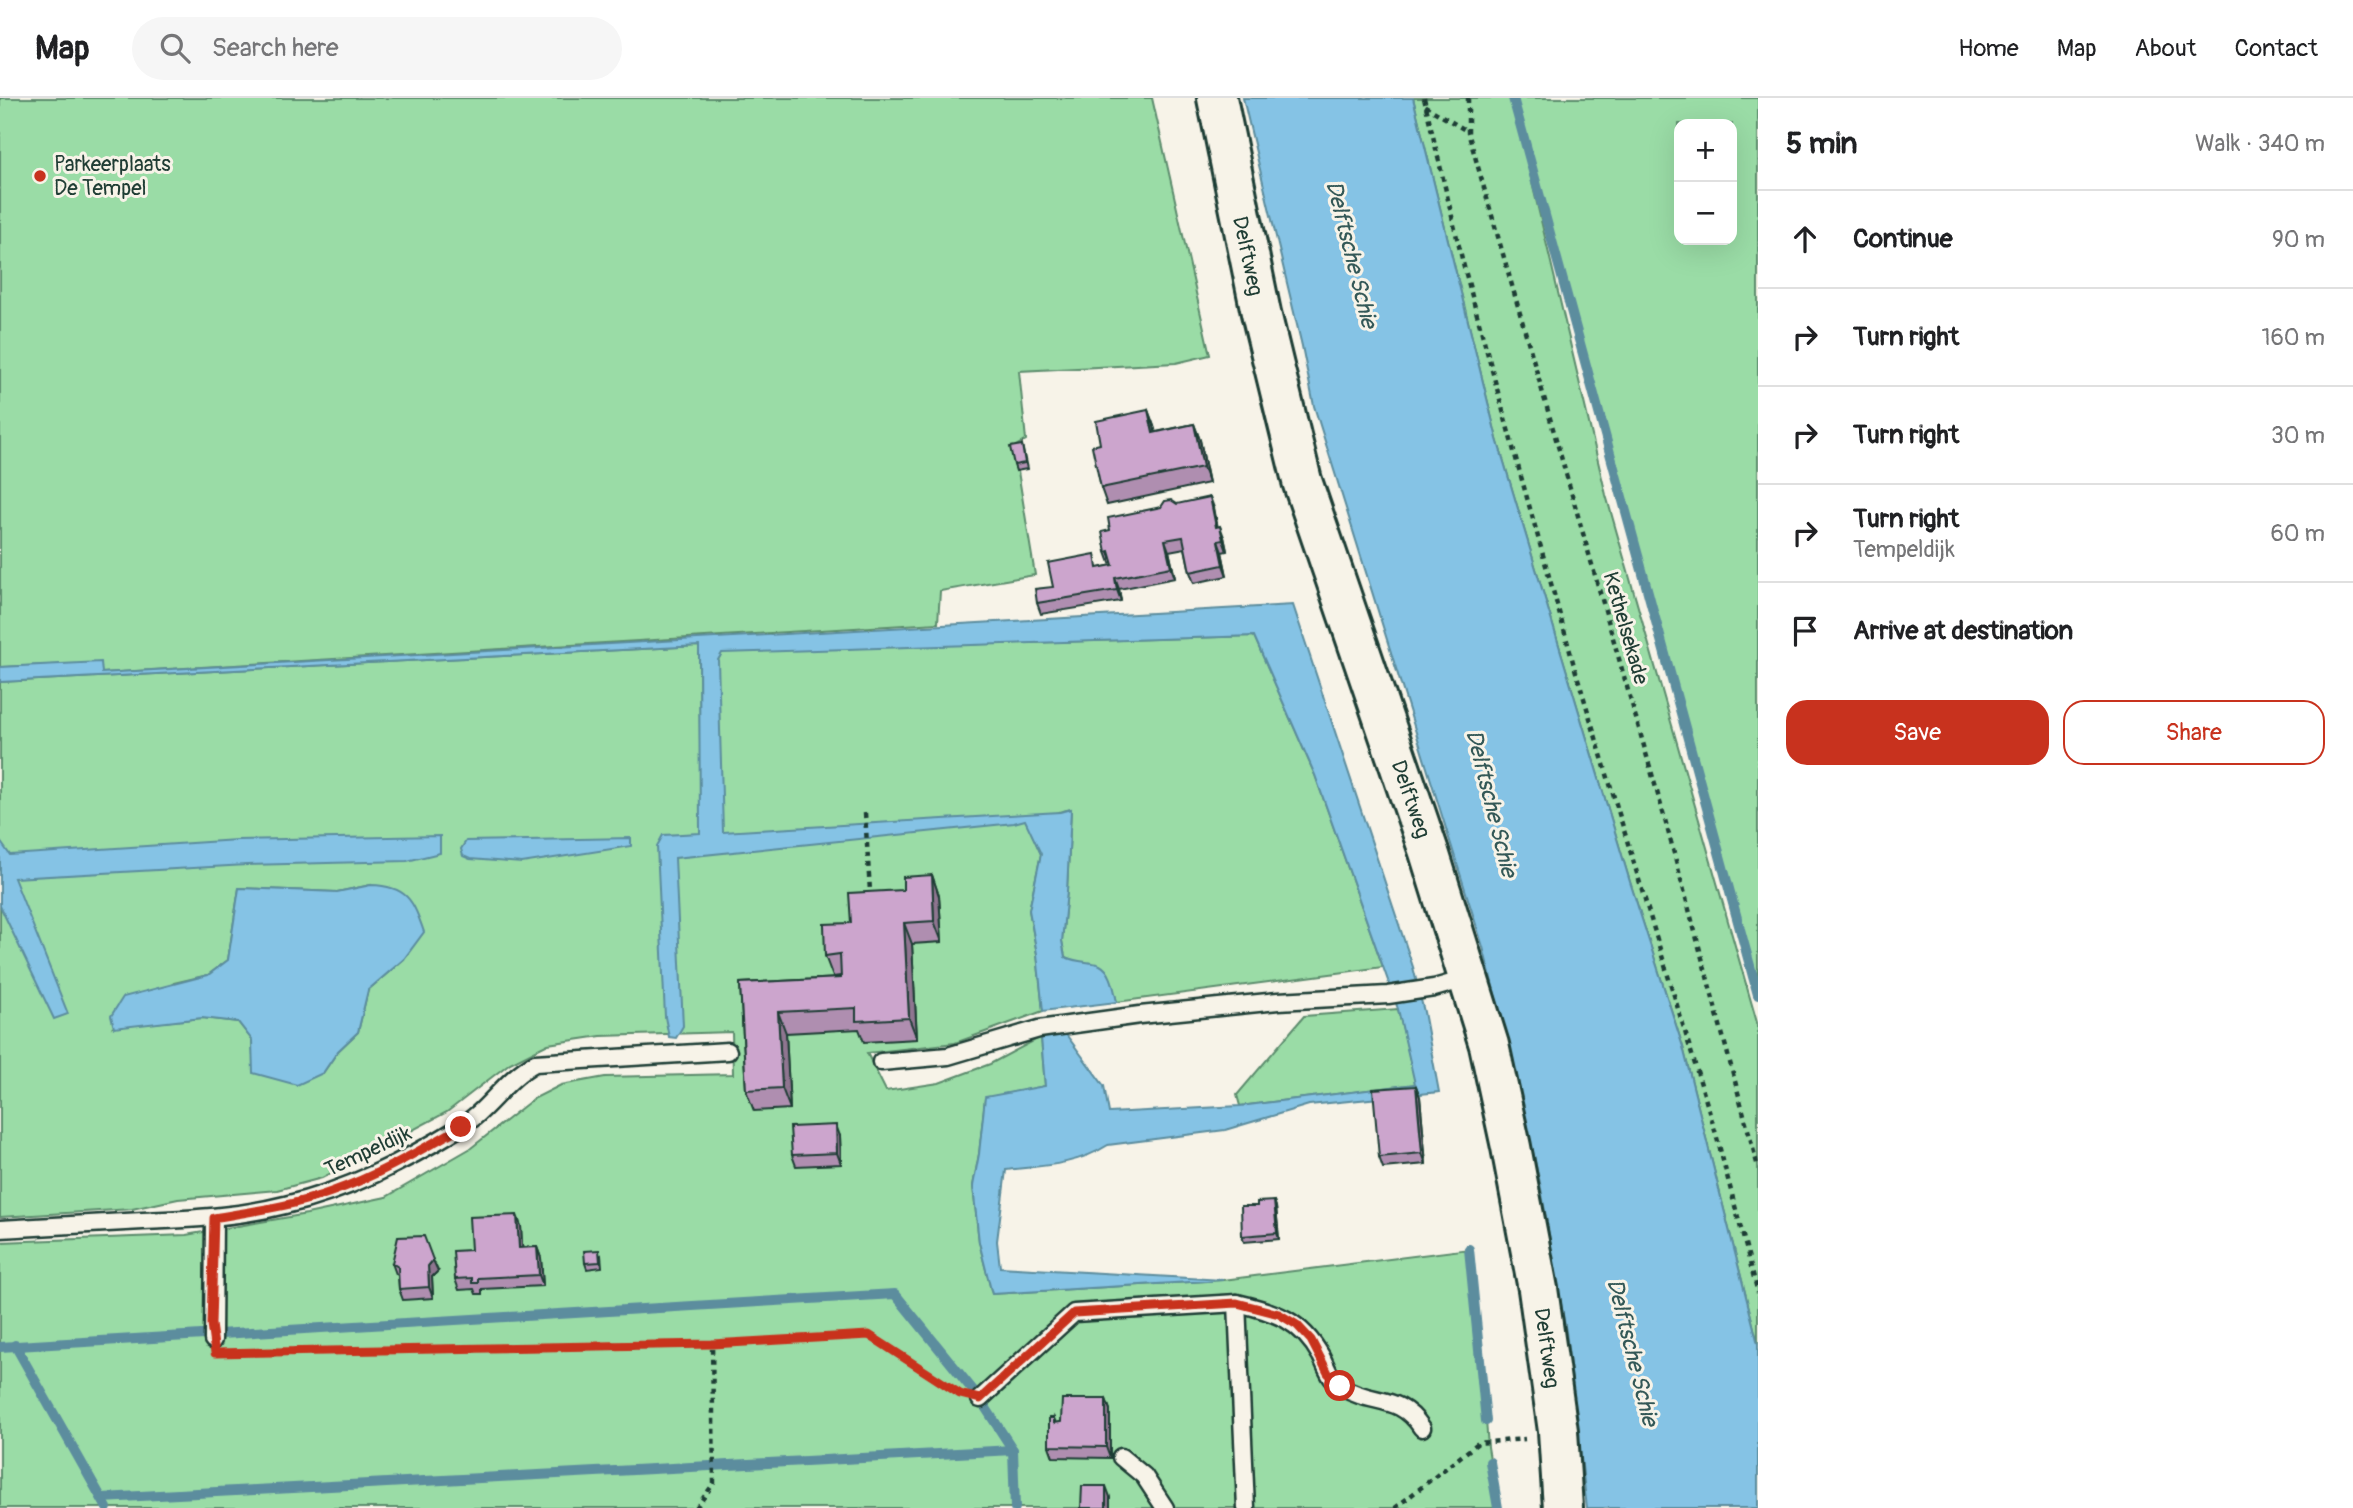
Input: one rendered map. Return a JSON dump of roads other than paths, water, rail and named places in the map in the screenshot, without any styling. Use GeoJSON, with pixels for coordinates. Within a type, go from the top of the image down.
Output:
{"type":"FeatureCollection","features":[{"type":"Feature","properties":{"kind":"street","name":"Delftweg"},"geometry":{"type":"LineString","coordinates":[[1217,98],[1264,326],[1302,481],[1429,852],[1452,983],[1489,1045],[1538,1289],[1558,1435],[1563,1508]]}},
{"type":"Feature","properties":{"kind":"lane"},"geometry":{"type":"LineString","coordinates":[[881,1062],[948,1056],[1039,1029],[1129,1016],[1278,1001],[1388,995],[1452,983]]}},
{"type":"Feature","properties":{"kind":"lane","name":"Tempeldijk"},"geometry":{"type":"LineString","coordinates":[[0,1228],[214,1218],[284,1206],[330,1193],[394,1165],[461,1127],[482,1111],[521,1070],[535,1063],[728,1051]]}},
{"type":"Feature","properties":{"kind":"lane"},"geometry":{"type":"LineString","coordinates":[[212,1332],[214,1218]]}},
{"type":"Feature","properties":{"kind":"lane"},"geometry":{"type":"LineString","coordinates":[[1237,1303],[1246,1508]]}},
{"type":"Feature","properties":{"kind":"lane"},"geometry":{"type":"LineString","coordinates":[[980,1399],[1074,1313],[1237,1303],[1279,1314],[1297,1325],[1311,1340],[1328,1373],[1340,1386],[1360,1395],[1402,1406],[1414,1416],[1422,1428]]}},
{"type":"Feature","properties":{"kind":"lane"},"geometry":{"type":"LineString","coordinates":[[1121,1457],[1144,1476],[1165,1508]]}},
{"type":"Feature","properties":{"kind":"water","name":"Delftsche Schie"},"geometry":{"type":"Polygon","coordinates":[[[1243,98],[1413,98],[1497,439],[1630,882],[1683,1047],[1758,1344],[1758,1508],[1587,1508],[1566,1332],[1540,1183],[1516,1077],[1483,947],[1314,406],[1243,98]]]}},
{"type":"Feature","properties":{"kind":"water"},"geometry":{"type":"Polygon","coordinates":[[[1293,605],[1413,967],[1439,1092],[1309,1105],[1225,1130],[1108,1145],[1072,1161],[1006,1170],[997,1241],[1000,1267],[1223,1280],[992,1294],[979,1242],[973,1186],[985,1097],[1045,1086],[1041,1037],[1065,1033],[1104,1086],[1109,1113],[1240,1106],[1415,1084],[1398,1009],[1315,775],[1254,636],[722,653],[718,660],[723,832],[1060,812],[1071,809],[1062,941],[1065,957],[1104,968],[1112,981],[1117,1002],[1043,1011],[1029,910],[1041,854],[1025,820],[675,858],[683,1026],[676,1038],[669,1037],[665,1017],[657,846],[663,835],[700,833],[699,646],[0,682],[0,667],[101,662],[102,673],[1293,605]]]}},
{"type":"Feature","properties":{"kind":"water"},"geometry":{"type":"Polygon","coordinates":[[[440,836],[440,853],[407,861],[247,865],[14,878],[68,1014],[54,1019],[0,906],[0,841],[10,855],[237,840],[440,836]]]}},
{"type":"Feature","properties":{"kind":"water"},"geometry":{"type":"Polygon","coordinates":[[[631,838],[631,846],[522,863],[470,859],[463,856],[461,849],[466,841],[631,838]]]}},
{"type":"Feature","properties":{"kind":"water"},"geometry":{"type":"Polygon","coordinates":[[[371,885],[393,888],[407,897],[424,932],[404,959],[368,990],[358,1032],[338,1051],[323,1073],[297,1085],[253,1073],[252,1040],[238,1022],[202,1018],[114,1028],[111,1016],[123,997],[208,975],[228,960],[239,888],[337,892],[371,885]]]}},
{"type":"Feature","properties":{"kind":"waterway"},"geometry":{"type":"LineString","coordinates":[[1513,98],[1758,995]]}},
{"type":"Feature","properties":{"kind":"waterway"},"geometry":{"type":"LineString","coordinates":[[1469,1249],[1486,1421]]}},
{"type":"Feature","properties":{"kind":"waterway"},"geometry":{"type":"LineString","coordinates":[[0,1347],[895,1294],[980,1399],[1013,1450],[1015,1508]]}},
{"type":"Feature","properties":{"kind":"waterway"},"geometry":{"type":"LineString","coordinates":[[15,1345],[107,1508]]}},
{"type":"Feature","properties":{"kind":"waterway"},"geometry":{"type":"LineString","coordinates":[[102,1498],[1013,1450]]}},
{"type":"Feature","properties":{"kind":"waterway"},"geometry":{"type":"LineString","coordinates":[[1490,1462],[1498,1508]]}},
{"type":"Feature","properties":{"kind":"place","name":"Parkeerplaats De Tempel"},"geometry":{"type":"Point","coordinates":[40,176]}}]}
